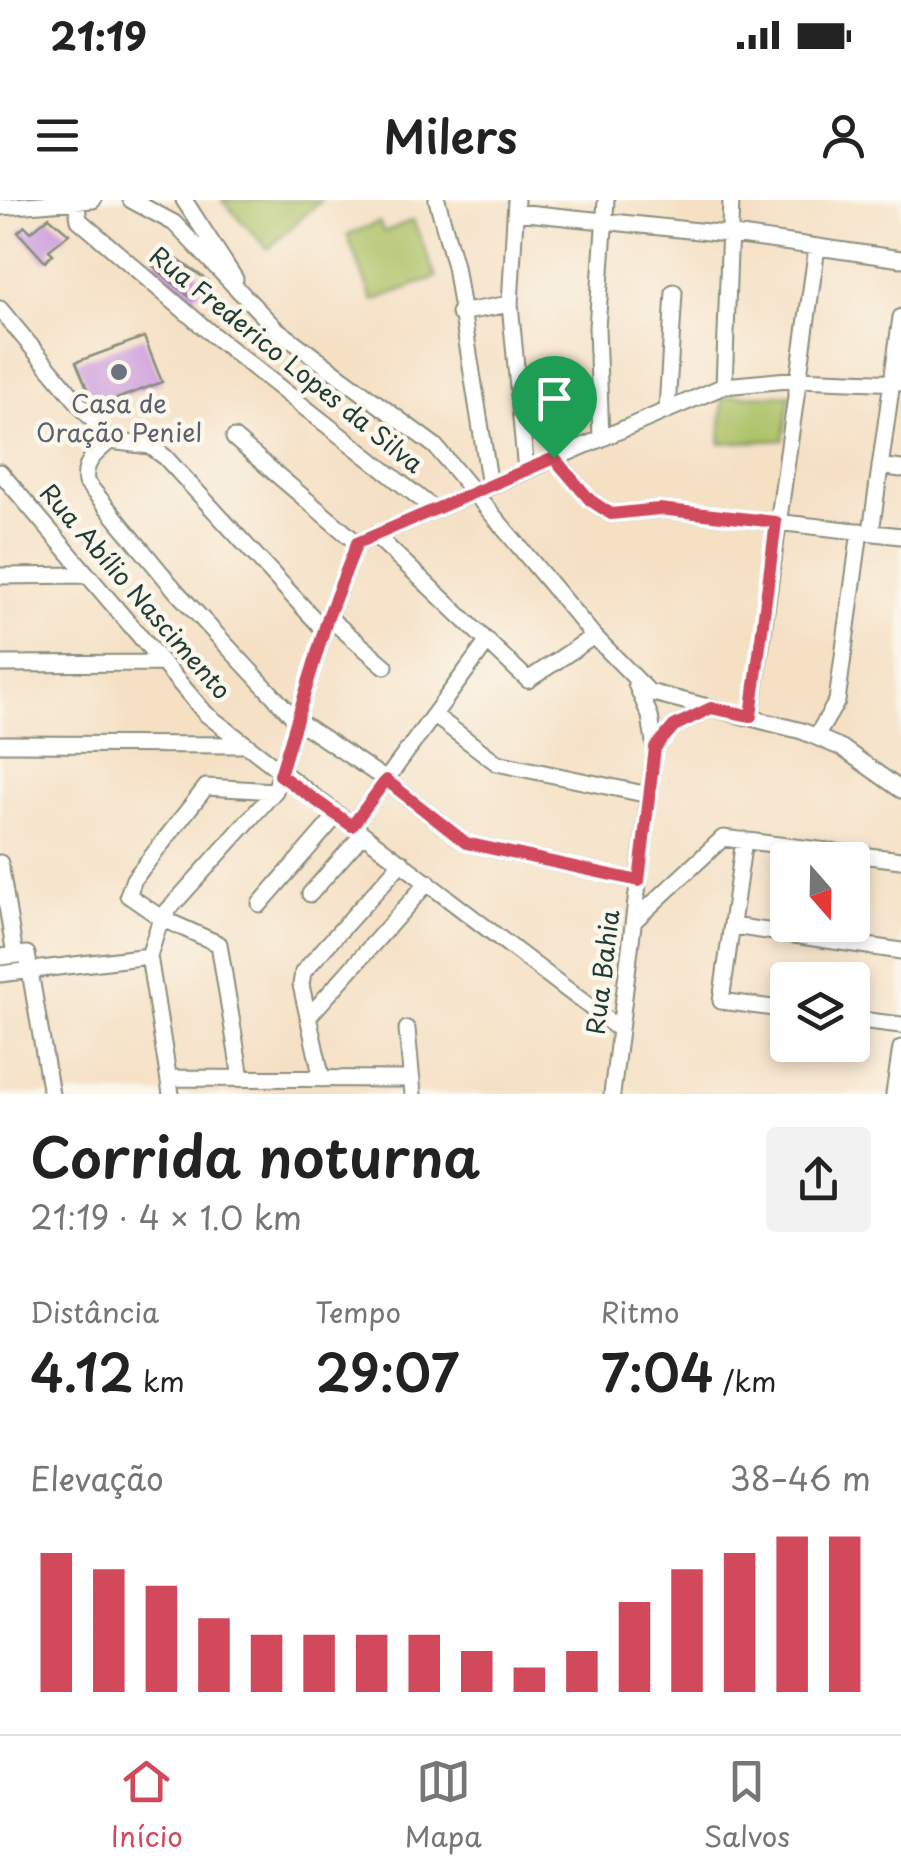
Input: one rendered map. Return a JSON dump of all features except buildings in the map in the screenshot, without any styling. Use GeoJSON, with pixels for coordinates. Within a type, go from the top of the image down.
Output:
{"type":"FeatureCollection","features":[{"type":"Feature","properties":{"kind":"street"},"geometry":{"type":"LineString","coordinates":[[132,200],[198,238]]}},
{"type":"Feature","properties":{"kind":"street"},"geometry":{"type":"LineString","coordinates":[[164,216],[180,215],[183,200]]}},
{"type":"Feature","properties":{"kind":"street"},"geometry":{"type":"LineString","coordinates":[[183,200],[198,238],[250,304],[274,328],[410,424],[483,489],[594,636],[648,692],[751,716],[816,737],[842,748],[901,790]]}},
{"type":"Feature","properties":{"kind":"street"},"geometry":{"type":"LineString","coordinates":[[436,200],[455,266],[483,489]]}},
{"type":"Feature","properties":{"kind":"street"},"geometry":{"type":"LineString","coordinates":[[601,438],[597,328],[606,200]]}},
{"type":"Feature","properties":{"kind":"street"},"geometry":{"type":"LineString","coordinates":[[724,386],[731,200]]}},
{"type":"Feature","properties":{"kind":"street"},"geometry":{"type":"LineString","coordinates":[[0,207],[82,201]]}},
{"type":"Feature","properties":{"kind":"street","name":"Rua Frederico Lopes da Silva"},"geometry":{"type":"LineString","coordinates":[[82,201],[79,220],[214,336],[435,510]]}},
{"type":"Feature","properties":{"kind":"street"},"geometry":{"type":"LineString","coordinates":[[526,471],[510,304],[517,206],[604,222],[727,234],[901,259]]}},
{"type":"Feature","properties":{"kind":"street"},"geometry":{"type":"LineString","coordinates":[[751,716],[817,248]]}},
{"type":"Feature","properties":{"kind":"street"},"geometry":{"type":"LineString","coordinates":[[667,410],[674,292]]}},
{"type":"Feature","properties":{"kind":"street"},"geometry":{"type":"LineString","coordinates":[[459,313],[510,304]]}},
{"type":"Feature","properties":{"kind":"street"},"geometry":{"type":"LineString","coordinates":[[0,309],[110,441],[150,446],[164,457],[326,624],[385,666]]}},
{"type":"Feature","properties":{"kind":"street"},"geometry":{"type":"LineString","coordinates":[[816,737],[836,701],[896,383],[901,317]]}},
{"type":"Feature","properties":{"kind":"street"},"geometry":{"type":"LineString","coordinates":[[407,1029],[412,1087],[322,1079],[170,1086],[149,956],[161,918],[278,783],[326,624],[357,543],[724,386],[798,378],[896,383]]}},
{"type":"Feature","properties":{"kind":"street"},"geometry":{"type":"LineString","coordinates":[[234,438],[357,543]]}},
{"type":"Feature","properties":{"kind":"street"},"geometry":{"type":"LineString","coordinates":[[110,441],[89,461],[84,470],[86,482],[176,591],[295,719],[386,780],[466,843],[639,881]]}},
{"type":"Feature","properties":{"kind":"street"},"geometry":{"type":"LineString","coordinates":[[554,458],[590,500],[611,514],[659,509],[901,536]]}},
{"type":"Feature","properties":{"kind":"street"},"geometry":{"type":"LineString","coordinates":[[880,466],[901,468]]}},
{"type":"Feature","properties":{"kind":"street","name":"Rua Abílio Nascimento"},"geometry":{"type":"LineString","coordinates":[[0,472],[7,488],[88,575],[206,714],[245,745],[278,783],[337,815],[620,1030]]}},
{"type":"Feature","properties":{"kind":"street"},"geometry":{"type":"LineString","coordinates":[[375,535],[528,680],[594,636]]}},
{"type":"Feature","properties":{"kind":"street"},"geometry":{"type":"LineString","coordinates":[[0,576],[88,575]]}},
{"type":"Feature","properties":{"kind":"street"},"geometry":{"type":"LineString","coordinates":[[310,894],[357,830],[386,780],[488,641]]}},
{"type":"Feature","properties":{"kind":"street"},"geometry":{"type":"LineString","coordinates":[[0,664],[162,663]]}},
{"type":"Feature","properties":{"kind":"street","name":"Rua Bahia"},"geometry":{"type":"LineString","coordinates":[[612,1094],[655,748],[650,716],[635,681]]}},
{"type":"Feature","properties":{"kind":"street"},"geometry":{"type":"LineString","coordinates":[[655,748],[674,726],[711,708]]}},
{"type":"Feature","properties":{"kind":"street"},"geometry":{"type":"LineString","coordinates":[[435,716],[497,763],[649,794]]}},
{"type":"Feature","properties":{"kind":"street"},"geometry":{"type":"LineString","coordinates":[[0,744],[245,745]]}},
{"type":"Feature","properties":{"kind":"street"},"geometry":{"type":"LineString","coordinates":[[237,1084],[219,944],[161,918],[128,896],[134,879],[206,787],[278,783]]}},
{"type":"Feature","properties":{"kind":"street"},"geometry":{"type":"LineString","coordinates":[[260,904],[337,815]]}},
{"type":"Feature","properties":{"kind":"street"},"geometry":{"type":"LineString","coordinates":[[634,921],[723,838],[901,860]]}},
{"type":"Feature","properties":{"kind":"street"},"geometry":{"type":"LineString","coordinates":[[744,840],[722,1001],[770,1008]]}},
{"type":"Feature","properties":{"kind":"street"},"geometry":{"type":"LineString","coordinates":[[322,1079],[311,1014],[301,985],[302,972],[402,862]]}},
{"type":"Feature","properties":{"kind":"street"},"geometry":{"type":"LineString","coordinates":[[0,863],[7,956],[27,954],[45,1093]]}},
{"type":"Feature","properties":{"kind":"street"},"geometry":{"type":"LineString","coordinates":[[311,1014],[428,882]]}},
{"type":"Feature","properties":{"kind":"street"},"geometry":{"type":"LineString","coordinates":[[733,926],[901,951]]}},
{"type":"Feature","properties":{"kind":"street"},"geometry":{"type":"LineString","coordinates":[[0,974],[149,956]]}},
{"type":"Feature","properties":{"kind":"street"},"geometry":{"type":"LineString","coordinates":[[870,1022],[901,1026]]}},
{"type":"Feature","properties":{"kind":"street"},"geometry":{"type":"LineString","coordinates":[[894,1094],[901,1048]]}},
{"type":"Feature","properties":{"kind":"green space"},"geometry":{"type":"Polygon","coordinates":[[[222,200],[321,200],[268,249],[222,200]]]}},
{"type":"Feature","properties":{"kind":"green space"},"geometry":{"type":"Polygon","coordinates":[[[413,220],[436,277],[373,301],[347,235],[379,222],[384,232],[413,220]]]}},
{"type":"Feature","properties":{"kind":"green space"},"geometry":{"type":"Polygon","coordinates":[[[790,395],[783,440],[720,443],[723,396],[790,395]]]}},
{"type":"Feature","properties":{"kind":"place","name":"Casa de Oração Peniel"},"geometry":{"type":"Point","coordinates":[119,372]}},
{"type":"Feature","properties":{"kind":"route"},"geometry":{"type":"LineString","coordinates":[[554,458],[590,500],[611,514],[659,509],[776,522],[751,716],[711,708],[674,726],[655,748],[639,881],[466,843],[386,780],[352,826],[280,775],[328,617],[357,543],[554,458]]}}]}
